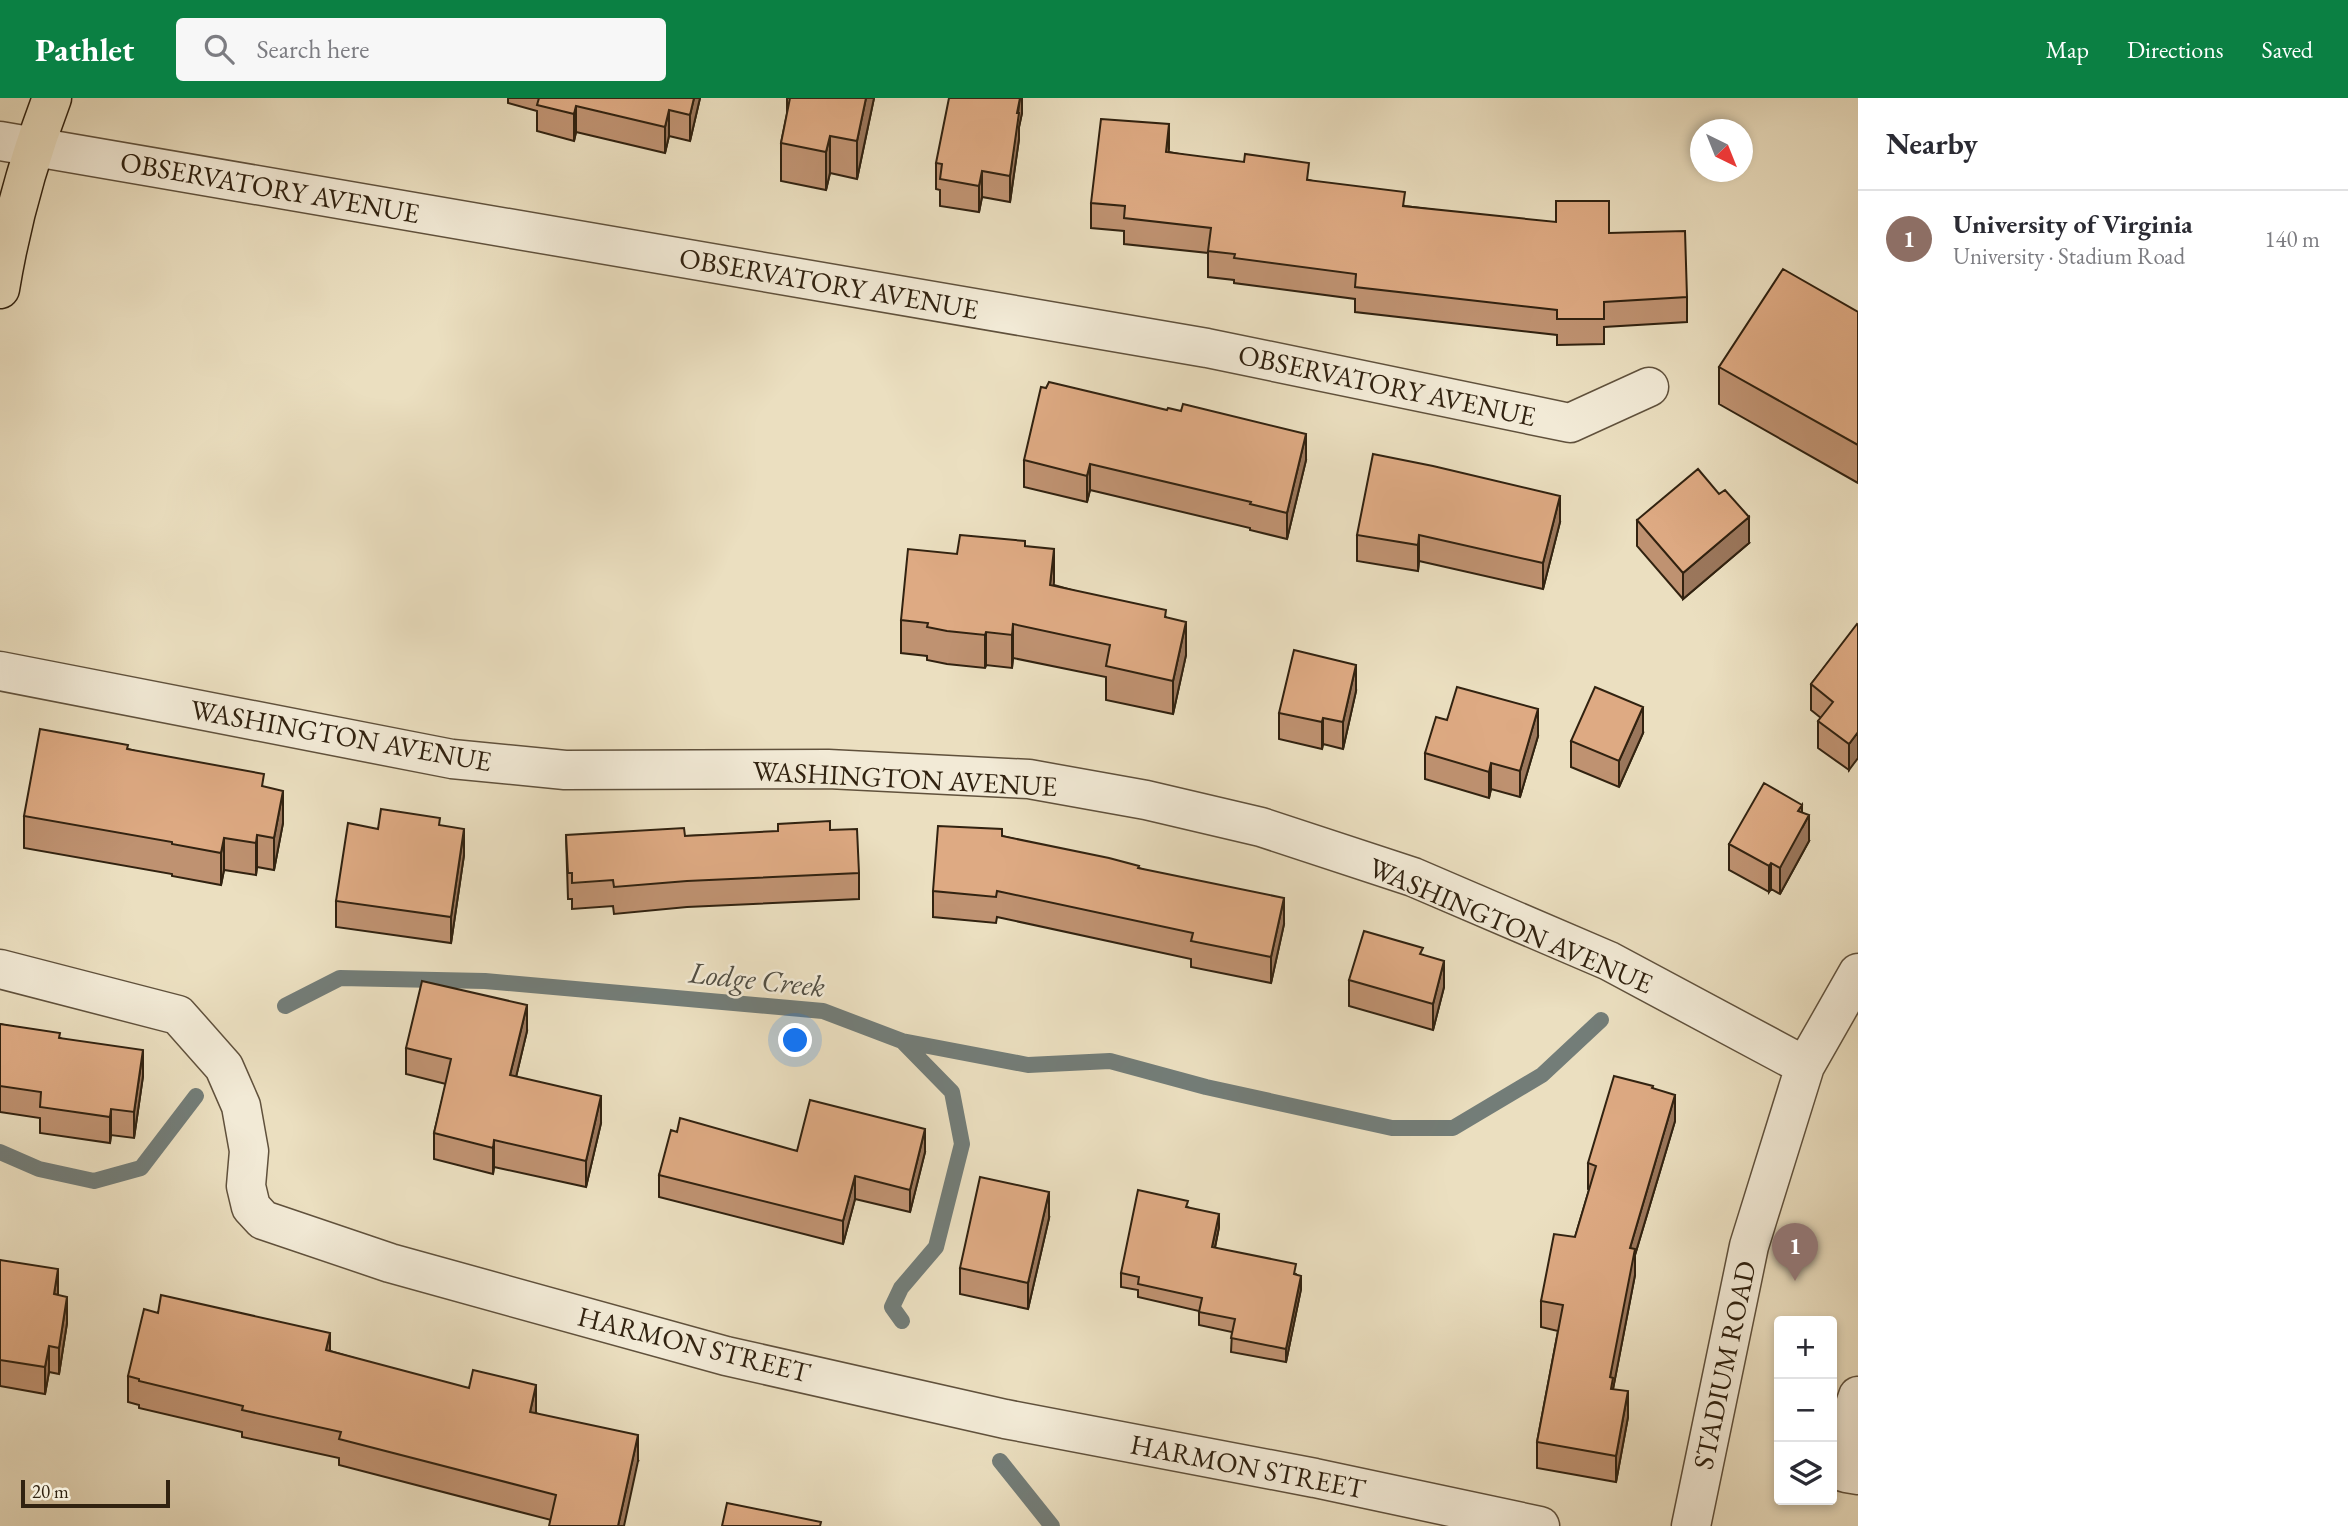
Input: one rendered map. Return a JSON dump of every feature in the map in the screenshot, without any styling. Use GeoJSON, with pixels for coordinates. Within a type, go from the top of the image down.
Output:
{"type":"FeatureCollection","features":[{"type":"Feature","properties":{"kind":"main road"},"geometry":{"type":"LineString","coordinates":[[0,289],[9,234],[17,143],[52,98]]}},
{"type":"Feature","properties":{"kind":"street","name":"OBSERVATORY AVENUE"},"geometry":{"type":"LineString","coordinates":[[17,143],[1207,348],[1570,423],[1649,387]]}},
{"type":"Feature","properties":{"kind":"street","name":"WASHINGTON AVENUE"},"geometry":{"type":"LineString","coordinates":[[0,671],[452,759],[565,770],[828,769],[1029,779],[1146,800],[1261,827],[1413,877],[1609,961],[1805,1066]]}},
{"type":"Feature","properties":{"kind":"street","name":"HARMON STREET"},"geometry":{"type":"LineString","coordinates":[[0,969],[178,1015],[224,1067],[242,1106],[249,1151],[246,1186],[251,1207],[263,1220],[390,1263],[726,1356],[1005,1419],[1315,1478],[1540,1526]]}},
{"type":"Feature","properties":{"kind":"street","name":"STADIUM ROAD"},"geometry":{"type":"LineString","coordinates":[[1691,1526],[1749,1246],[1805,1066],[1858,973]]}},
{"type":"Feature","properties":{"kind":"street"},"geometry":{"type":"LineString","coordinates":[[1858,1396],[1839,1452],[1846,1473],[1858,1475]]}},
{"type":"Feature","properties":{"kind":"building"},"geometry":{"type":"Polygon","coordinates":[[[539,98],[694,98],[690,115],[669,110],[665,127],[576,106],[574,114],[537,105],[539,98]]]}},
{"type":"Feature","properties":{"kind":"building"},"geometry":{"type":"Polygon","coordinates":[[[790,98],[866,98],[857,141],[830,136],[826,152],[781,143],[790,98]]]}},
{"type":"Feature","properties":{"kind":"building"},"geometry":{"type":"Polygon","coordinates":[[[949,98],[1020,98],[1010,176],[982,171],[979,186],[940,179],[942,164],[936,163],[949,98]]]}},
{"type":"Feature","properties":{"kind":"building"},"geometry":{"type":"Polygon","coordinates":[[[1101,119],[1169,124],[1166,152],[1244,162],[1245,154],[1309,163],[1307,180],[1405,192],[1403,206],[1556,222],[1556,201],[1609,201],[1609,233],[1685,231],[1687,297],[1604,302],[1604,319],[1557,319],[1557,310],[1355,287],[1356,274],[1234,258],[1235,254],[1208,251],[1211,228],[1124,218],[1125,206],[1091,203],[1101,119]]]}},
{"type":"Feature","properties":{"kind":"building"},"geometry":{"type":"Polygon","coordinates":[[[1783,269],[1858,312],[1858,445],[1719,367],[1783,269]]]}},
{"type":"Feature","properties":{"kind":"building"},"geometry":{"type":"Polygon","coordinates":[[[1049,382],[1167,410],[1181,411],[1183,404],[1306,434],[1287,513],[1090,464],[1087,476],[1024,460],[1041,387],[1046,388],[1049,382]]]}},
{"type":"Feature","properties":{"kind":"building"},"geometry":{"type":"Polygon","coordinates":[[[1373,454],[1560,496],[1543,563],[1419,535],[1418,545],[1357,535],[1373,454]]]}},
{"type":"Feature","properties":{"kind":"building"},"geometry":{"type":"Polygon","coordinates":[[[1698,469],[1719,494],[1725,490],[1749,517],[1683,573],[1637,520],[1698,469]]]}},
{"type":"Feature","properties":{"kind":"building"},"geometry":{"type":"Polygon","coordinates":[[[960,535],[1025,541],[1025,546],[1054,549],[1050,585],[1166,610],[1165,617],[1186,622],[1173,681],[1106,666],[1110,645],[1013,624],[1012,635],[986,632],[985,635],[947,631],[927,627],[928,623],[901,620],[908,549],[957,554],[960,535]]]}},
{"type":"Feature","properties":{"kind":"building"},"geometry":{"type":"Polygon","coordinates":[[[1857,624],[1858,732],[1849,744],[1818,721],[1833,702],[1811,684],[1857,624]]]}},
{"type":"Feature","properties":{"kind":"building"},"geometry":{"type":"Polygon","coordinates":[[[1294,650],[1356,665],[1343,722],[1323,718],[1322,722],[1279,713],[1294,650]]]}},
{"type":"Feature","properties":{"kind":"building"},"geometry":{"type":"Polygon","coordinates":[[[1457,687],[1538,709],[1520,771],[1491,763],[1489,772],[1425,753],[1436,717],[1447,720],[1457,687]]]}},
{"type":"Feature","properties":{"kind":"building"},"geometry":{"type":"Polygon","coordinates":[[[1595,687],[1643,707],[1619,761],[1571,741],[1595,687]]]}},
{"type":"Feature","properties":{"kind":"building"},"geometry":{"type":"Polygon","coordinates":[[[40,729],[128,745],[127,749],[264,774],[262,786],[283,791],[274,838],[257,835],[256,843],[224,838],[221,853],[24,816],[40,729]]]}},
{"type":"Feature","properties":{"kind":"building"},"geometry":{"type":"Polygon","coordinates":[[[1764,783],[1802,805],[1798,811],[1809,815],[1780,868],[1771,863],[1769,866],[1729,844],[1764,783]]]}},
{"type":"Feature","properties":{"kind":"building"},"geometry":{"type":"Polygon","coordinates":[[[381,809],[440,818],[439,825],[464,829],[451,917],[336,901],[348,823],[378,829],[381,809]]]}},
{"type":"Feature","properties":{"kind":"building"},"geometry":{"type":"Polygon","coordinates":[[[830,821],[830,830],[857,829],[859,873],[614,887],[613,880],[572,883],[572,873],[568,873],[566,835],[684,828],[685,836],[778,831],[778,824],[830,821]]]}},
{"type":"Feature","properties":{"kind":"building"},"geometry":{"type":"Polygon","coordinates":[[[938,826],[1002,829],[1002,836],[1284,898],[1271,957],[1191,941],[1193,933],[997,891],[996,897],[933,891],[938,826]]]}},
{"type":"Feature","properties":{"kind":"building"},"geometry":{"type":"Polygon","coordinates":[[[1364,931],[1423,948],[1420,954],[1444,961],[1433,1004],[1349,980],[1364,931]]]}},
{"type":"Feature","properties":{"kind":"building"},"geometry":{"type":"Polygon","coordinates":[[[422,981],[527,1005],[510,1075],[601,1096],[586,1161],[494,1140],[493,1148],[434,1133],[451,1059],[406,1048],[422,981]]]}},
{"type":"Feature","properties":{"kind":"building"},"geometry":{"type":"Polygon","coordinates":[[[0,1024],[60,1033],[59,1038],[143,1050],[134,1112],[111,1109],[110,1117],[40,1107],[41,1092],[0,1086],[0,1024]]]}},
{"type":"Feature","properties":{"kind":"building"},"geometry":{"type":"Polygon","coordinates":[[[1614,1076],[1675,1095],[1630,1248],[1635,1249],[1610,1377],[1613,1378],[1611,1389],[1628,1391],[1616,1456],[1537,1442],[1563,1305],[1541,1301],[1554,1234],[1575,1237],[1596,1166],[1588,1163],[1614,1076]]]}},
{"type":"Feature","properties":{"kind":"building"},"geometry":{"type":"Polygon","coordinates":[[[810,1100],[925,1129],[910,1190],[855,1176],[843,1221],[659,1175],[671,1130],[677,1132],[680,1118],[797,1151],[810,1100]]]}},
{"type":"Feature","properties":{"kind":"building"},"geometry":{"type":"Polygon","coordinates":[[[980,1177],[1049,1192],[1028,1283],[960,1268],[980,1177]]]}},
{"type":"Feature","properties":{"kind":"building"},"geometry":{"type":"Polygon","coordinates":[[[1138,1190],[1188,1201],[1186,1207],[1219,1214],[1212,1247],[1296,1264],[1294,1274],[1301,1276],[1286,1349],[1231,1338],[1235,1319],[1199,1312],[1202,1298],[1138,1284],[1139,1277],[1121,1273],[1138,1190]]]}},
{"type":"Feature","properties":{"kind":"building"},"geometry":{"type":"Polygon","coordinates":[[[0,1260],[58,1269],[54,1294],[67,1297],[59,1348],[49,1346],[45,1367],[0,1360],[0,1260]]]}},
{"type":"Feature","properties":{"kind":"building"},"geometry":{"type":"Polygon","coordinates":[[[161,1295],[330,1333],[326,1350],[469,1388],[473,1370],[536,1385],[530,1412],[638,1435],[618,1526],[549,1526],[556,1495],[339,1439],[341,1432],[242,1410],[243,1406],[128,1376],[144,1309],[158,1313],[161,1295]]]}},
{"type":"Feature","properties":{"kind":"building"},"geometry":{"type":"Polygon","coordinates":[[[727,1503],[821,1522],[820,1526],[722,1526],[727,1503]]]}},
{"type":"Feature","properties":{"kind":"waterway","name":"Lodge Creek"},"geometry":{"type":"LineString","coordinates":[[285,1006],[340,978],[485,981],[823,1011],[902,1041],[952,1092],[962,1144],[936,1247],[901,1288],[892,1307],[902,1321]]}},
{"type":"Feature","properties":{"kind":"waterway"},"geometry":{"type":"LineString","coordinates":[[902,1041],[1028,1065],[1110,1061],[1206,1087],[1392,1128],[1453,1128],[1542,1075],[1601,1020]]}},
{"type":"Feature","properties":{"kind":"waterway","name":"Lodge Creek"},"geometry":{"type":"LineString","coordinates":[[0,1152],[39,1169],[94,1181],[141,1168],[196,1096]]}},
{"type":"Feature","properties":{"kind":"waterway","name":"Lodge Creek"},"geometry":{"type":"LineString","coordinates":[[1000,1461],[1052,1526]]}},
{"type":"Feature","properties":{"kind":"place","name":"University of Virginia"},"geometry":{"type":"Point","coordinates":[1795,1281]}}]}
